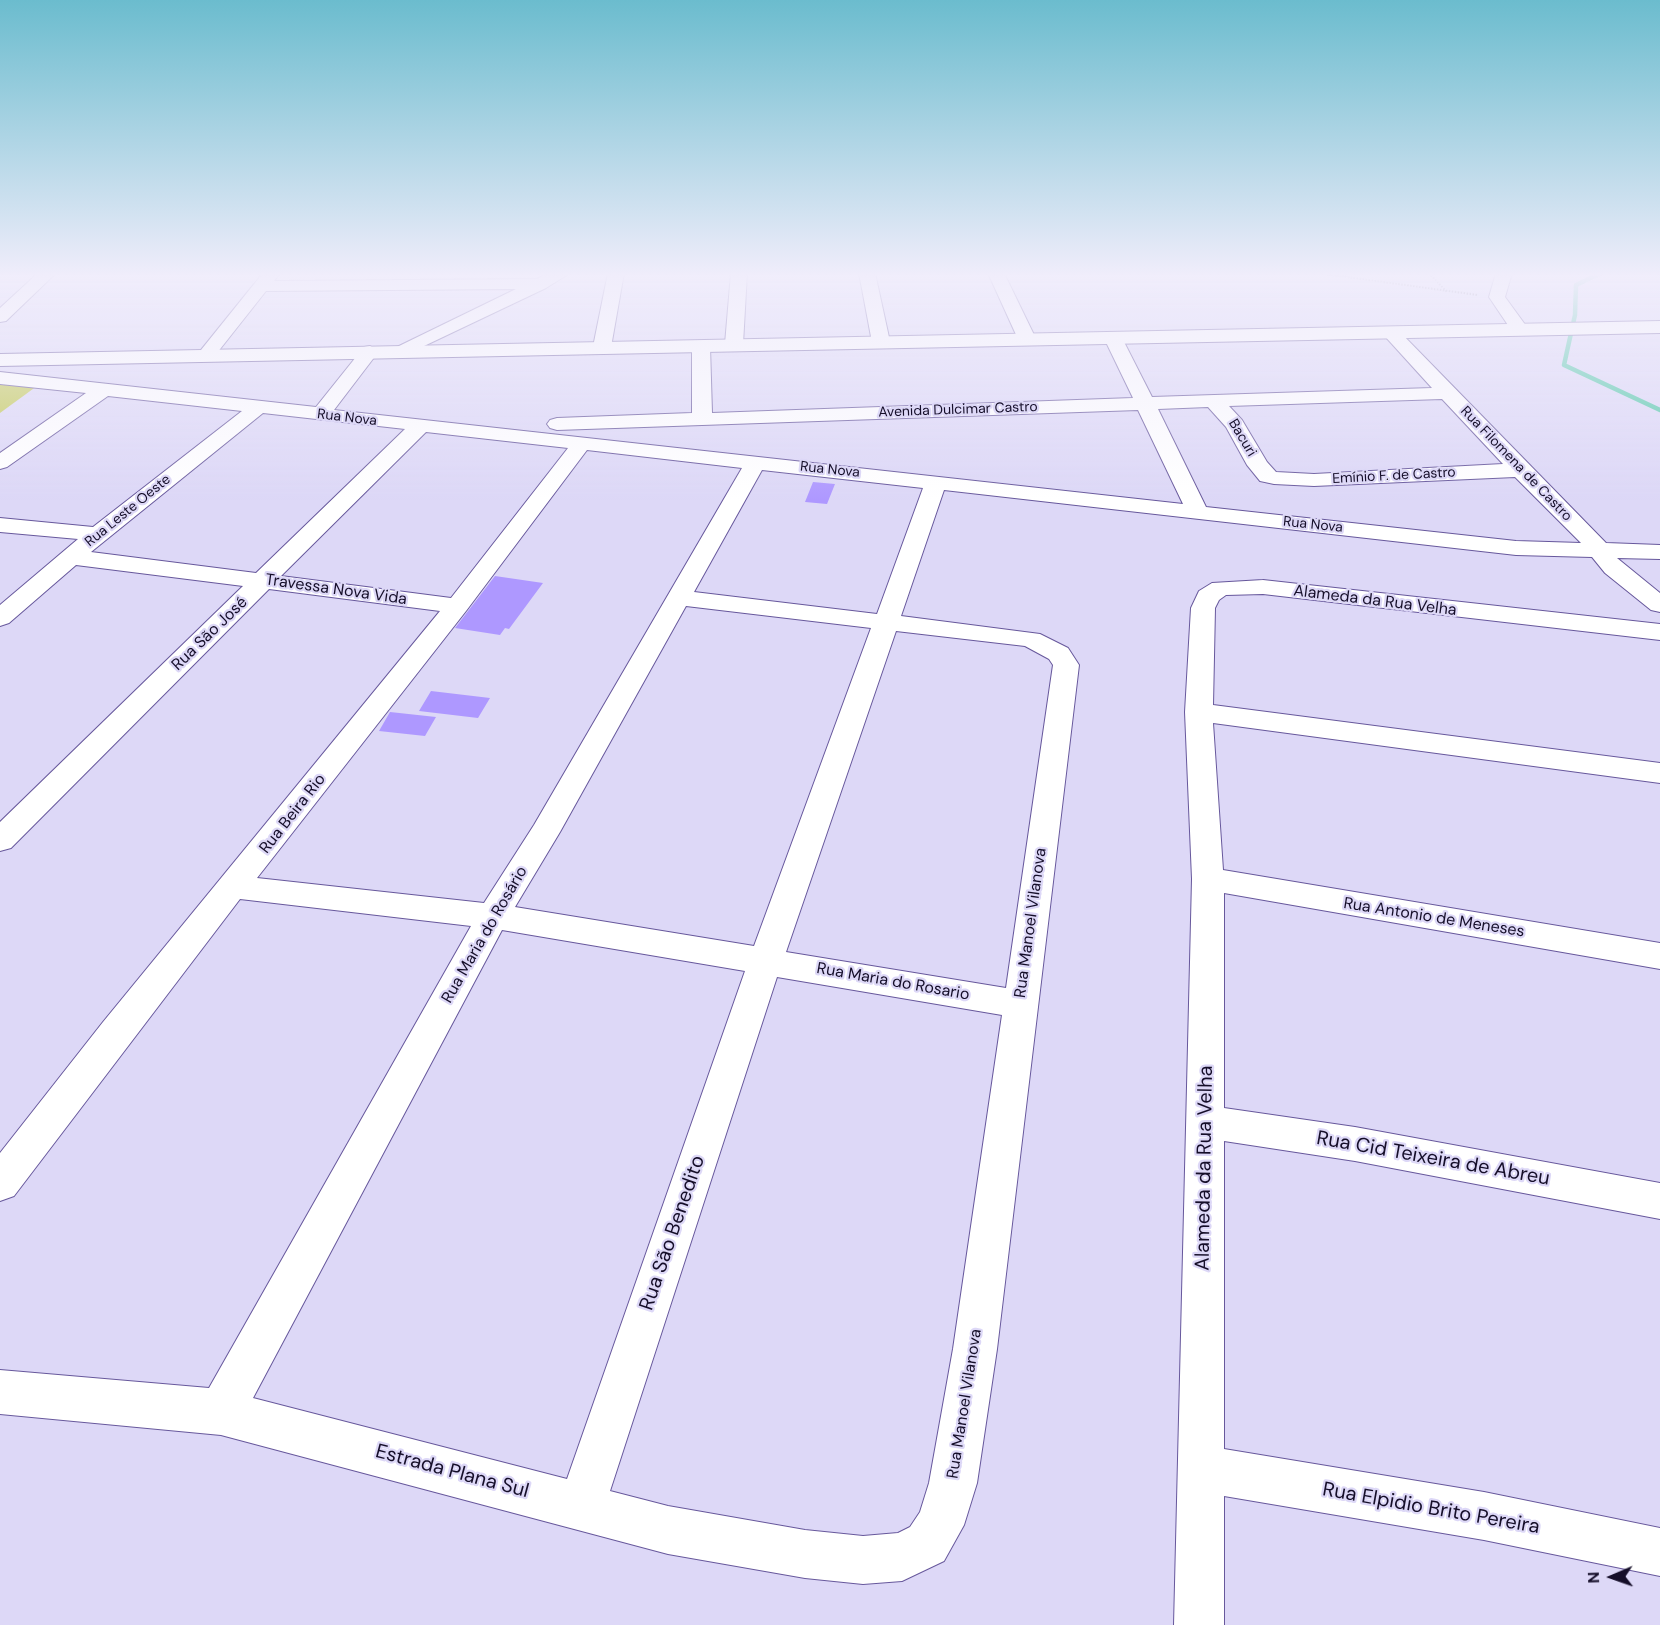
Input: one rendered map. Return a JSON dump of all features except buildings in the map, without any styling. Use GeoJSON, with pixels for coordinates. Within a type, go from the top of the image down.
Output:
{"type":"FeatureCollection","features":[{"type":"Feature","properties":{"kind":"main road"},"geometry":{"type":"LineString","coordinates":[[0,360],[511,349]]}},
{"type":"Feature","properties":{"kind":"street"},"geometry":{"type":"LineString","coordinates":[[207,354],[211,349]]}},
{"type":"Feature","properties":{"kind":"street"},"geometry":{"type":"LineString","coordinates":[[403,351],[407,349]]}},
{"type":"Feature","properties":{"kind":"street"},"geometry":{"type":"LineString","coordinates":[[701,349],[702,419]]}},
{"type":"Feature","properties":{"kind":"street"},"geometry":{"type":"LineString","coordinates":[[1118,349],[1198,512]]}},
{"type":"Feature","properties":{"kind":"street","name":"Rua Filomena de Castro"},"geometry":{"type":"LineString","coordinates":[[1406,349],[1520,470],[1602,548]]}},
{"type":"Feature","properties":{"kind":"street"},"geometry":{"type":"LineString","coordinates":[[320,415],[370,351]]}},
{"type":"Feature","properties":{"kind":"street","name":"Rua Nova"},"geometry":{"type":"LineString","coordinates":[[0,378],[419,427],[583,442],[1516,548],[1602,548],[1660,552]]}},
{"type":"Feature","properties":{"kind":"street"},"geometry":{"type":"LineString","coordinates":[[0,463],[105,389]]}},
{"type":"Feature","properties":{"kind":"street","name":"Avenida Dulcimar Castro"},"geometry":{"type":"LineString","coordinates":[[469,432],[517,426],[1447,393]]}},
{"type":"Feature","properties":{"kind":"street","name":"Bacuri"},"geometry":{"type":"LineString","coordinates":[[1214,402],[1235,424],[1258,465],[1268,476]]}},
{"type":"Feature","properties":{"kind":"street","name":"Rua Leste Oeste"},"geometry":{"type":"LineString","coordinates":[[0,618],[98,534],[259,407]]}},
{"type":"Feature","properties":{"kind":"street","name":"Rua São José"},"geometry":{"type":"LineString","coordinates":[[0,840],[419,427]]}},
{"type":"Feature","properties":{"kind":"street","name":"Rua Beira Rio"},"geometry":{"type":"LineString","coordinates":[[0,1183],[116,1032],[235,887],[457,606],[583,442]]}},
{"type":"Feature","properties":{"kind":"street","name":"Rua Maria do Rosário"},"geometry":{"type":"LineString","coordinates":[[221,1412],[493,916],[545,832],[756,462]]}},
{"type":"Feature","properties":{"kind":"street","name":"Emínio F. de Castro"},"geometry":{"type":"LineString","coordinates":[[1268,476],[1314,480],[1520,470]]}},
{"type":"Feature","properties":{"kind":"street","name":"Rua São Benedito"},"geometry":{"type":"LineString","coordinates":[[580,1506],[766,960],[936,482]]}},
{"type":"Feature","properties":{"kind":"street"},"geometry":{"type":"LineString","coordinates":[[0,525],[98,534]]}},
{"type":"Feature","properties":{"kind":"street"},"geometry":{"type":"LineString","coordinates":[[1602,548],[1660,584]]}},
{"type":"Feature","properties":{"kind":"street"},"geometry":{"type":"LineString","coordinates":[[1602,548],[1627,580],[1660,605]]}},
{"type":"Feature","properties":{"kind":"street","name":"Travessa Nova Vida"},"geometry":{"type":"LineString","coordinates":[[72,556],[457,606]]}},
{"type":"Feature","properties":{"kind":"street","name":"Alameda da Rua Velha"},"geometry":{"type":"LineString","coordinates":[[1199,1625],[1208,879],[1199,712],[1203,608],[1208,596],[1221,588],[1263,587],[1660,632]]}},
{"type":"Feature","properties":{"kind":"street","name":"Rua Manoel Vilanova"},"geometry":{"type":"LineString","coordinates":[[678,598],[1031,639],[1059,654],[1066,665],[1019,1004],[975,1349],[953,1483],[940,1525],[927,1544],[902,1557]]}},
{"type":"Feature","properties":{"kind":"street"},"geometry":{"type":"LineString","coordinates":[[1199,712],[1660,774]]}},
{"type":"Feature","properties":{"kind":"street","name":"Rua Antonio de Meneses"},"geometry":{"type":"LineString","coordinates":[[1208,879],[1660,956]]}},
{"type":"Feature","properties":{"kind":"street","name":"Rua Maria do Rosario"},"geometry":{"type":"LineString","coordinates":[[235,887],[493,916],[1019,1004]]}},
{"type":"Feature","properties":{"kind":"street","name":"Rua Cid Teixeira de Abreu"},"geometry":{"type":"LineString","coordinates":[[1206,1122],[1355,1144],[1660,1201]]}},
{"type":"Feature","properties":{"kind":"street","name":"Estrada Plana Sul"},"geometry":{"type":"LineString","coordinates":[[0,1392],[221,1412],[668,1530],[805,1554],[863,1560],[902,1557]]}},
{"type":"Feature","properties":{"kind":"street","name":"Rua Elpidio Brito Pereira"},"geometry":{"type":"LineString","coordinates":[[1202,1469],[1484,1516],[1660,1552]]}},
{"type":"Feature","properties":{"kind":"green space"},"geometry":{"type":"Polygon","coordinates":[[[0,382],[37,386],[0,413],[0,382]]]}},
{"type":"Feature","properties":{"kind":"waterway"},"geometry":{"type":"LineString","coordinates":[[1568,349],[1564,365],[1660,410]]}}]}
